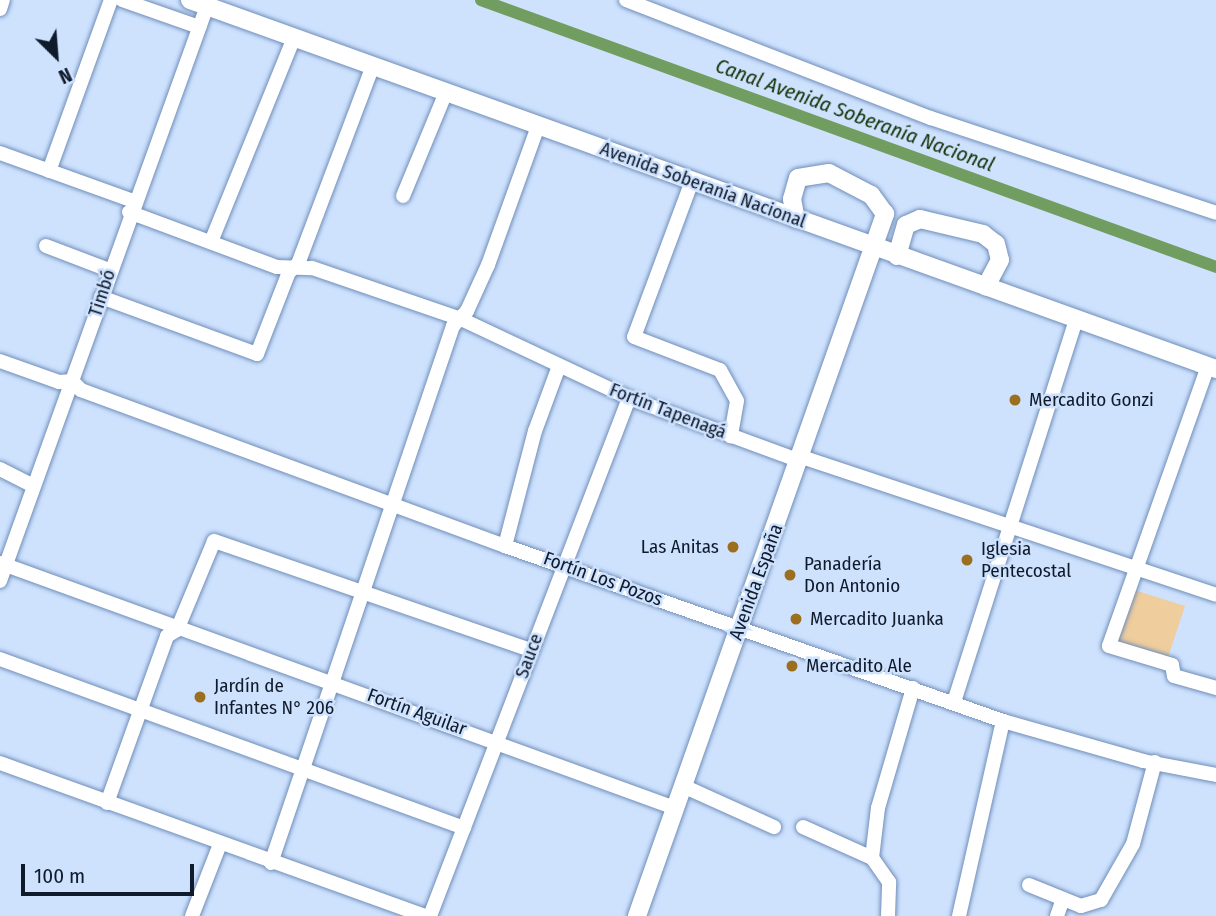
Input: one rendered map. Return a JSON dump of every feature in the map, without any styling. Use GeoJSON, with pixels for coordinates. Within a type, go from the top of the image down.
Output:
{"type":"FeatureCollection","features":[{"type":"Feature","properties":{"kind":"main road","name":"Avenida Soberanía Nacional"},"geometry":{"type":"LineString","coordinates":[[190,0],[897,257],[1212,367]]}},
{"type":"Feature","properties":{"kind":"main road","name":"Avenida España"},"geometry":{"type":"LineString","coordinates":[[636,916],[877,248],[885,214],[871,195],[829,173],[798,178],[792,199],[796,219]]}},
{"type":"Feature","properties":{"kind":"main road"},"geometry":{"type":"LineString","coordinates":[[897,257],[906,225],[920,219],[983,234],[996,244],[1000,260],[986,286]]}},
{"type":"Feature","properties":{"kind":"street"},"geometry":{"type":"LineString","coordinates":[[0,9],[3,0]]}},
{"type":"Feature","properties":{"kind":"street"},"geometry":{"type":"LineString","coordinates":[[49,172],[111,0]]}},
{"type":"Feature","properties":{"kind":"street"},"geometry":{"type":"LineString","coordinates":[[122,0],[199,27]]}},
{"type":"Feature","properties":{"kind":"street"},"geometry":{"type":"LineString","coordinates":[[626,0],[931,118],[1216,213]]}},
{"type":"Feature","properties":{"kind":"street","name":"Timbó"},"geometry":{"type":"LineString","coordinates":[[0,581],[3,564],[72,381],[131,207],[207,6]]}},
{"type":"Feature","properties":{"kind":"street"},"geometry":{"type":"LineString","coordinates":[[211,242],[294,38]]}},
{"type":"Feature","properties":{"kind":"street"},"geometry":{"type":"LineString","coordinates":[[101,297],[257,354],[289,272],[298,264],[373,66]]}},
{"type":"Feature","properties":{"kind":"street"},"geometry":{"type":"LineString","coordinates":[[403,196],[446,92]]}},
{"type":"Feature","properties":{"kind":"street"},"geometry":{"type":"LineString","coordinates":[[271,863],[337,683],[453,326],[461,319],[488,265],[538,125]]}},
{"type":"Feature","properties":{"kind":"street","name":"Fortín Tapenagá"},"geometry":{"type":"LineString","coordinates":[[0,153],[277,267],[298,264],[461,319],[629,398],[731,436],[802,457],[1011,529],[1216,595]]}},
{"type":"Feature","properties":{"kind":"street"},"geometry":{"type":"LineString","coordinates":[[692,181],[634,337],[720,370],[737,401],[731,436]]}},
{"type":"Feature","properties":{"kind":"street"},"geometry":{"type":"LineString","coordinates":[[46,246],[109,270]]}},
{"type":"Feature","properties":{"kind":"street"},"geometry":{"type":"LineString","coordinates":[[954,702],[1076,318]]}},
{"type":"Feature","properties":{"kind":"street","name":"Fortín Los Pozos"},"geometry":{"type":"LineString","coordinates":[[0,360],[59,382],[72,381],[81,390],[394,502],[505,546],[1003,721],[1155,762],[1216,775]]}},
{"type":"Feature","properties":{"kind":"street"},"geometry":{"type":"LineString","coordinates":[[505,546],[535,431],[559,366]]}},
{"type":"Feature","properties":{"kind":"street"},"geometry":{"type":"LineString","coordinates":[[1212,367],[1135,569],[1109,646],[1172,665],[1174,676],[1216,688]]}},
{"type":"Feature","properties":{"kind":"street","name":"Sauce"},"geometry":{"type":"LineString","coordinates":[[430,916],[531,650],[565,565],[574,553],[629,398]]}},
{"type":"Feature","properties":{"kind":"street"},"geometry":{"type":"LineString","coordinates":[[0,469],[32,485]]}},
{"type":"Feature","properties":{"kind":"street"},"geometry":{"type":"LineString","coordinates":[[107,803],[167,636],[177,630],[214,541],[366,590],[531,650]]}},
{"type":"Feature","properties":{"kind":"street","name":"Fortín Aguilar"},"geometry":{"type":"LineString","coordinates":[[3,564],[177,630],[337,683],[676,808]]}},
{"type":"Feature","properties":{"kind":"street"},"geometry":{"type":"LineString","coordinates":[[0,659],[464,828]]}},
{"type":"Feature","properties":{"kind":"street"},"geometry":{"type":"LineString","coordinates":[[872,858],[878,808],[913,688]]}},
{"type":"Feature","properties":{"kind":"street"},"geometry":{"type":"LineString","coordinates":[[959,916],[1003,721]]}},
{"type":"Feature","properties":{"kind":"street"},"geometry":{"type":"LineString","coordinates":[[1030,885],[1063,899],[1091,905],[1109,892],[1133,844],[1155,762]]}},
{"type":"Feature","properties":{"kind":"street"},"geometry":{"type":"LineString","coordinates":[[0,763],[271,863],[425,916]]}},
{"type":"Feature","properties":{"kind":"street"},"geometry":{"type":"LineString","coordinates":[[683,786],[774,827]]}},
{"type":"Feature","properties":{"kind":"street"},"geometry":{"type":"LineString","coordinates":[[803,827],[872,858],[889,882],[888,916]]}},
{"type":"Feature","properties":{"kind":"street"},"geometry":{"type":"LineString","coordinates":[[192,916],[220,844]]}},
{"type":"Feature","properties":{"kind":"street"},"geometry":{"type":"LineString","coordinates":[[1057,916],[1063,899]]}},
{"type":"Feature","properties":{"kind":"shaded area"},"geometry":{"type":"Polygon","coordinates":[[[1131,589],[1185,606],[1167,660],[1113,642],[1131,589]]]}},
{"type":"Feature","properties":{"kind":"waterway","name":"Canal Avenida Soberanía Nacional"},"geometry":{"type":"LineString","coordinates":[[481,0],[1216,267]]}},
{"type":"Feature","properties":{"kind":"place","name":"Mercadito Gonzi"},"geometry":{"type":"Point","coordinates":[1015,400]}},
{"type":"Feature","properties":{"kind":"place","name":"Las Anitas"},"geometry":{"type":"Point","coordinates":[733,547]}},
{"type":"Feature","properties":{"kind":"place","name":"Iglesia Pentecostal"},"geometry":{"type":"Point","coordinates":[967,560]}},
{"type":"Feature","properties":{"kind":"place","name":"Panadería Don Antonio"},"geometry":{"type":"Point","coordinates":[790,575]}},
{"type":"Feature","properties":{"kind":"place","name":"Mercadito Juanka"},"geometry":{"type":"Point","coordinates":[796,619]}},
{"type":"Feature","properties":{"kind":"place","name":"Mercadito Ale"},"geometry":{"type":"Point","coordinates":[792,666]}},
{"type":"Feature","properties":{"kind":"place","name":"Jardín de Infantes N° 206"},"geometry":{"type":"Point","coordinates":[200,697]}}]}
